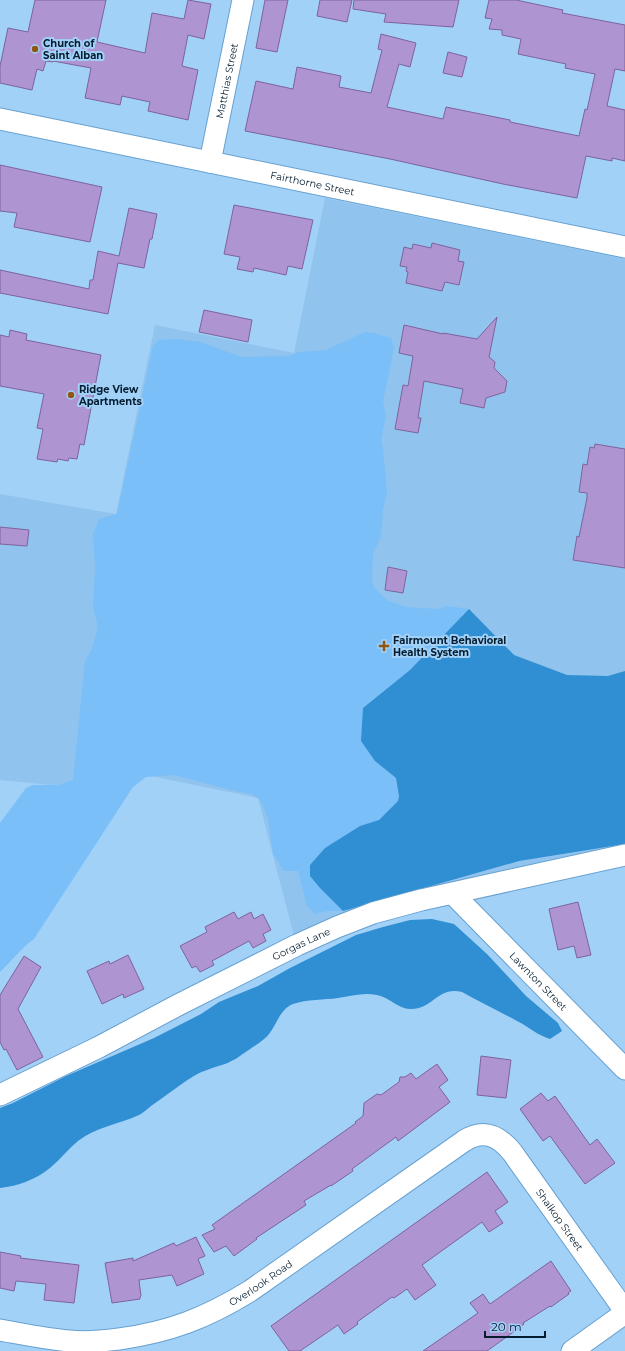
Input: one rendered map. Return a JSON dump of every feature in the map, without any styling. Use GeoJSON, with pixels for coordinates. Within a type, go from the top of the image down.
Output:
{"type":"FeatureCollection","features":[{"type":"Feature","properties":{"kind":"street","name":"Matthias Street"},"geometry":{"type":"LineString","coordinates":[[210,162],[243,0]]}},
{"type":"Feature","properties":{"kind":"street","name":"Fairthorne Street"},"geometry":{"type":"LineString","coordinates":[[0,119],[625,247]]}},
{"type":"Feature","properties":{"kind":"street","name":"Gorgas Lane"},"geometry":{"type":"LineString","coordinates":[[0,1095],[99,1047],[298,945],[337,927],[394,906],[625,855]]}},
{"type":"Feature","properties":{"kind":"street","name":"Lawnton Street"},"geometry":{"type":"LineString","coordinates":[[453,894],[625,1069]]}},
{"type":"Feature","properties":{"kind":"street","name":"Overlook Road"},"geometry":{"type":"LineString","coordinates":[[0,1330],[71,1341],[91,1341],[118,1339],[155,1333],[189,1323],[221,1309],[250,1291],[471,1136],[479,1134],[489,1135]]}},
{"type":"Feature","properties":{"kind":"street","name":"Shalkop Street"},"geometry":{"type":"LineString","coordinates":[[489,1135],[506,1144],[625,1312]]}},
{"type":"Feature","properties":{"kind":"street"},"geometry":{"type":"LineString","coordinates":[[572,1351],[625,1312]]}},
{"type":"Feature","properties":{"kind":"shaded area","name":"Fairmount Behavioral Health System"},"geometry":{"type":"Polygon","coordinates":[[[325,198],[625,259],[625,843],[457,881],[294,936],[258,798],[126,771],[114,791],[0,780],[0,494],[116,514],[155,325],[294,353],[325,198]]]}},
{"type":"Feature","properties":{"kind":"shaded area"},"geometry":{"type":"Polygon","coordinates":[[[365,332],[391,338],[394,347],[383,402],[386,415],[381,440],[387,493],[383,510],[381,537],[373,553],[372,579],[374,588],[387,600],[405,607],[439,609],[447,606],[469,609],[410,670],[363,708],[375,761],[396,778],[399,796],[398,801],[379,820],[360,826],[325,848],[310,865],[320,888],[343,911],[327,911],[315,914],[307,906],[298,871],[283,871],[273,854],[268,818],[260,800],[252,794],[174,775],[146,777],[133,787],[34,939],[25,946],[0,972],[0,823],[26,788],[33,785],[59,785],[73,780],[85,661],[91,651],[98,627],[93,608],[95,567],[93,534],[99,519],[117,514],[153,346],[159,340],[176,339],[200,342],[242,357],[283,356],[292,355],[299,352],[326,350],[365,332]]]}},
{"type":"Feature","properties":{"kind":"shaded area"},"geometry":{"type":"Polygon","coordinates":[[[469,609],[514,655],[567,675],[608,676],[625,671],[625,844],[519,861],[343,911],[310,876],[310,865],[325,848],[360,826],[379,820],[398,801],[399,796],[396,778],[375,761],[361,741],[363,708],[410,670],[469,609]]]}},
{"type":"Feature","properties":{"kind":"shaded area"},"geometry":{"type":"Polygon","coordinates":[[[432,919],[454,924],[487,954],[526,996],[558,1023],[562,1031],[550,1039],[462,992],[454,991],[441,995],[424,1006],[410,1009],[401,1007],[381,996],[372,994],[298,1002],[285,1009],[267,1036],[236,1059],[193,1076],[139,1115],[85,1136],[74,1144],[50,1168],[38,1176],[20,1184],[0,1188],[0,1108],[66,1076],[154,1038],[201,1014],[219,1002],[258,986],[356,935],[410,920],[432,919]]]}},
{"type":"Feature","properties":{"kind":"building"},"geometry":{"type":"Polygon","coordinates":[[[35,0],[106,0],[97,42],[145,53],[152,13],[184,19],[188,0],[211,4],[204,39],[188,35],[182,66],[198,70],[188,120],[148,111],[150,102],[122,96],[120,105],[85,98],[91,68],[46,61],[43,71],[37,69],[32,90],[0,83],[0,66],[8,28],[28,32],[35,0]]]}},
{"type":"Feature","properties":{"kind":"building"},"geometry":{"type":"Polygon","coordinates":[[[265,0],[288,0],[277,52],[256,48],[265,0]]]}},
{"type":"Feature","properties":{"kind":"building"},"geometry":{"type":"Polygon","coordinates":[[[320,0],[352,0],[347,22],[317,16],[320,0]]]}},
{"type":"Feature","properties":{"kind":"building"},"geometry":{"type":"Polygon","coordinates":[[[354,0],[459,0],[453,27],[384,22],[386,14],[353,9],[354,0]]]}},
{"type":"Feature","properties":{"kind":"building"},"geometry":{"type":"Polygon","coordinates":[[[489,0],[516,0],[563,10],[562,13],[625,25],[625,71],[615,69],[607,106],[625,110],[625,161],[612,158],[612,161],[586,156],[577,198],[503,184],[390,159],[245,131],[256,81],[293,89],[297,67],[341,76],[339,87],[371,93],[382,50],[378,49],[381,34],[416,43],[410,67],[399,64],[387,107],[443,119],[446,107],[579,136],[585,109],[587,110],[595,74],[565,68],[566,64],[518,54],[521,39],[502,35],[502,30],[489,29],[492,19],[485,18],[489,0]]]}},
{"type":"Feature","properties":{"kind":"building"},"geometry":{"type":"Polygon","coordinates":[[[448,52],[467,57],[462,77],[443,73],[448,52]]]}},
{"type":"Feature","properties":{"kind":"building"},"geometry":{"type":"Polygon","coordinates":[[[0,165],[102,187],[90,242],[14,227],[17,213],[0,211],[0,165]]]}},
{"type":"Feature","properties":{"kind":"building"},"geometry":{"type":"Polygon","coordinates":[[[234,205],[313,220],[302,269],[288,266],[286,275],[254,268],[253,272],[237,269],[240,257],[224,254],[234,205]]]}},
{"type":"Feature","properties":{"kind":"building"},"geometry":{"type":"Polygon","coordinates":[[[129,208],[157,214],[144,268],[118,263],[108,314],[0,293],[0,270],[89,289],[90,280],[93,280],[98,251],[119,256],[129,208]]]}},
{"type":"Feature","properties":{"kind":"building"},"geometry":{"type":"Polygon","coordinates":[[[432,243],[460,250],[458,261],[464,262],[459,285],[445,282],[442,291],[406,283],[408,272],[406,271],[407,267],[400,266],[404,247],[412,249],[413,244],[431,248],[432,243]]]}},
{"type":"Feature","properties":{"kind":"building"},"geometry":{"type":"Polygon","coordinates":[[[204,310],[252,320],[248,342],[199,332],[204,310]]]}},
{"type":"Feature","properties":{"kind":"building"},"geometry":{"type":"Polygon","coordinates":[[[497,317],[489,357],[495,362],[494,368],[507,381],[505,392],[486,398],[484,408],[460,403],[463,389],[424,381],[418,418],[421,418],[418,433],[395,429],[403,385],[408,386],[413,356],[399,353],[404,325],[443,334],[477,339],[497,317]]]}},
{"type":"Feature","properties":{"kind":"building","name":"Ridge View Apartments"},"geometry":{"type":"Polygon","coordinates":[[[10,330],[27,334],[26,340],[101,355],[84,445],[80,444],[77,459],[69,458],[68,461],[58,459],[57,462],[37,459],[43,429],[37,428],[44,394],[0,386],[0,335],[9,337],[10,330]]]}},
{"type":"Feature","properties":{"kind":"building"},"geometry":{"type":"Polygon","coordinates":[[[595,444],[625,449],[625,568],[573,560],[577,536],[579,537],[587,498],[587,493],[579,492],[583,464],[587,465],[590,447],[594,448],[595,444]]]}},
{"type":"Feature","properties":{"kind":"building"},"geometry":{"type":"Polygon","coordinates":[[[0,527],[29,530],[27,546],[0,544],[0,527]]]}},
{"type":"Feature","properties":{"kind":"building"},"geometry":{"type":"Polygon","coordinates":[[[388,567],[407,571],[403,593],[385,590],[388,567]]]}},
{"type":"Feature","properties":{"kind":"building"},"geometry":{"type":"Polygon","coordinates":[[[578,902],[591,955],[577,958],[574,946],[558,950],[549,909],[578,902]]]}},
{"type":"Feature","properties":{"kind":"building"},"geometry":{"type":"Polygon","coordinates":[[[234,912],[238,919],[251,912],[254,919],[263,914],[271,930],[263,934],[266,941],[253,948],[249,941],[212,961],[214,965],[200,972],[196,966],[192,968],[180,946],[207,932],[205,927],[234,912]]]}},
{"type":"Feature","properties":{"kind":"building"},"geometry":{"type":"Polygon","coordinates":[[[128,955],[144,989],[124,998],[123,994],[102,1004],[87,971],[109,961],[110,964],[128,955]]]}},
{"type":"Feature","properties":{"kind":"building"},"geometry":{"type":"Polygon","coordinates":[[[24,956],[41,967],[18,1009],[43,1057],[17,1070],[6,1049],[4,1050],[0,1042],[0,995],[24,956]]]}},
{"type":"Feature","properties":{"kind":"building"},"geometry":{"type":"Polygon","coordinates":[[[481,1056],[511,1060],[506,1098],[477,1095],[481,1056]]]}},
{"type":"Feature","properties":{"kind":"building"},"geometry":{"type":"Polygon","coordinates":[[[437,1064],[448,1080],[439,1087],[450,1102],[398,1141],[396,1137],[352,1169],[353,1171],[331,1186],[304,1201],[306,1205],[256,1238],[257,1239],[234,1256],[226,1246],[214,1252],[202,1235],[215,1229],[212,1225],[356,1123],[355,1122],[363,1116],[364,1103],[377,1094],[381,1095],[399,1082],[400,1077],[405,1077],[411,1073],[416,1079],[437,1064]]]}},
{"type":"Feature","properties":{"kind":"building"},"geometry":{"type":"Polygon","coordinates":[[[541,1093],[548,1101],[555,1096],[590,1145],[597,1139],[615,1163],[585,1184],[550,1136],[543,1141],[520,1109],[541,1093]]]}},
{"type":"Feature","properties":{"kind":"building"},"geometry":{"type":"Polygon","coordinates":[[[487,1172],[508,1202],[495,1211],[503,1223],[489,1232],[482,1222],[422,1265],[436,1285],[415,1300],[407,1289],[394,1298],[392,1297],[357,1322],[358,1324],[344,1334],[338,1325],[300,1351],[289,1351],[271,1326],[487,1172]]]}},
{"type":"Feature","properties":{"kind":"building"},"geometry":{"type":"Polygon","coordinates":[[[196,1237],[205,1256],[198,1259],[204,1274],[177,1286],[172,1275],[139,1280],[140,1299],[112,1303],[105,1263],[133,1258],[133,1261],[174,1243],[176,1246],[196,1237]]]}},
{"type":"Feature","properties":{"kind":"building"},"geometry":{"type":"Polygon","coordinates":[[[0,1252],[21,1256],[20,1258],[79,1265],[74,1303],[44,1300],[46,1284],[16,1281],[14,1291],[0,1288],[0,1252]]]}},
{"type":"Feature","properties":{"kind":"building"},"geometry":{"type":"Polygon","coordinates":[[[551,1261],[571,1291],[551,1307],[550,1306],[523,1323],[524,1324],[519,1328],[487,1351],[423,1351],[478,1313],[470,1303],[483,1294],[490,1304],[551,1261]]]}},
{"type":"Feature","properties":{"kind":"place","name":"Church of Saint Alban"},"geometry":{"type":"Point","coordinates":[35,49]}},
{"type":"Feature","properties":{"kind":"place","name":"Ridge View Apartments"},"geometry":{"type":"Point","coordinates":[71,395]}},
{"type":"Feature","properties":{"kind":"place","name":"Fairmount Behavioral Health System"},"geometry":{"type":"Point","coordinates":[384,646]}}]}
